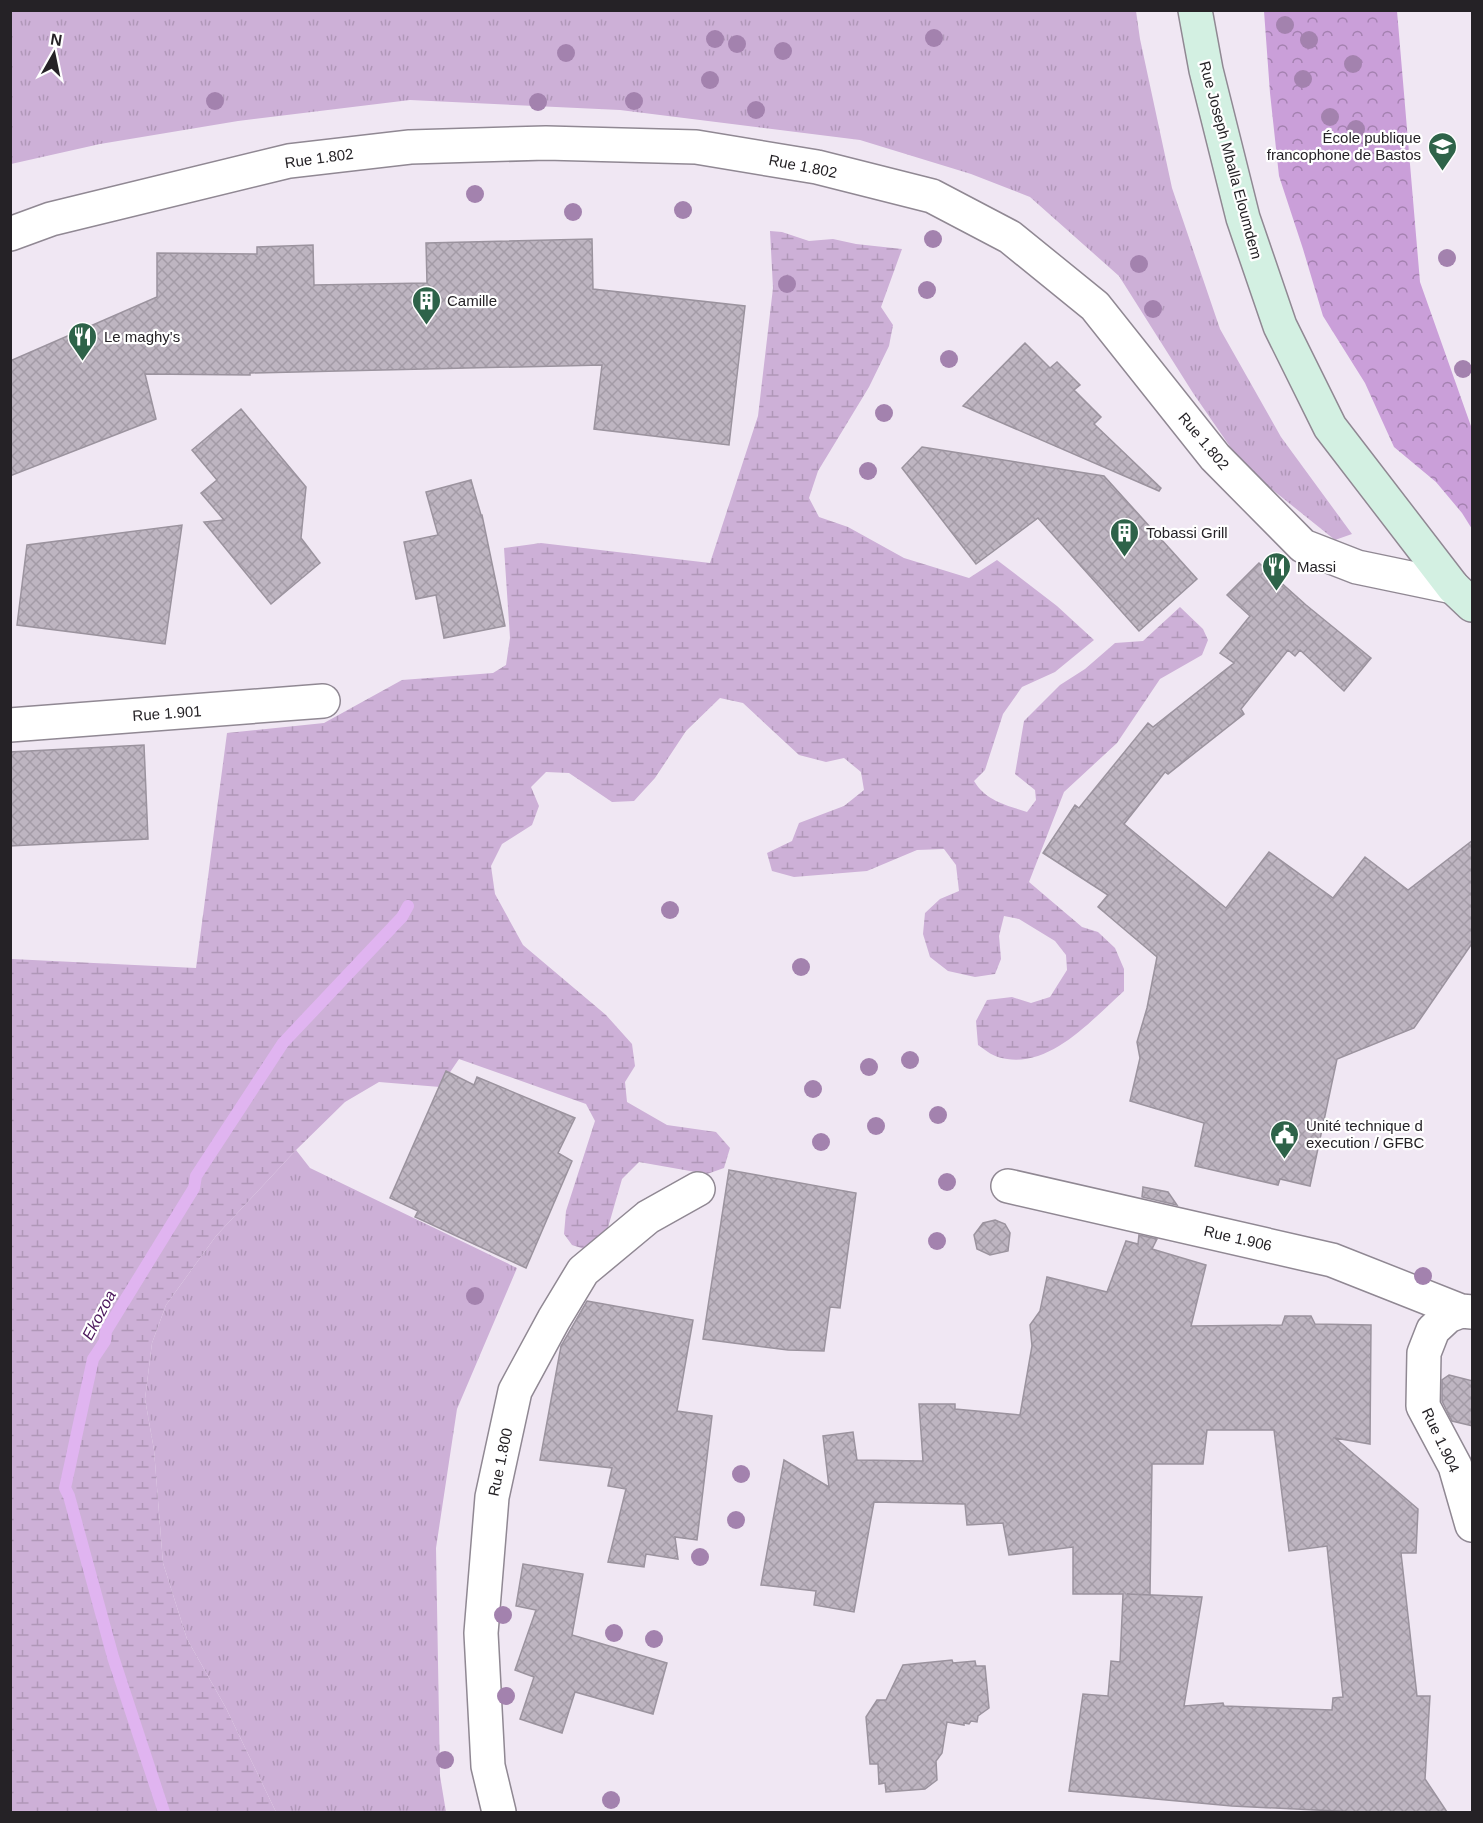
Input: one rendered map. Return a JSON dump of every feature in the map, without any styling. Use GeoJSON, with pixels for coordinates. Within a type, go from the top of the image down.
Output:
{"type":"FeatureCollection","features":[{"type":"Feature","properties":{"kind":"main road","name":"Rue Joseph Mballa Eloumdem"},"geometry":{"type":"LineString","coordinates":[[1195,10],[1206,70],[1244,218],[1280,326],[1330,427],[1463,596]]}},
{"type":"Feature","properties":{"kind":"street","name":"Rue 1.802"},"geometry":{"type":"LineString","coordinates":[[10,234],[51,219],[289,161],[410,147],[546,143],[696,147],[817,167],[932,196],[1010,237],[1095,306],[1215,457],[1303,546],[1358,567],[1463,596]]}},
{"type":"Feature","properties":{"kind":"street","name":"Rue 1.901"},"geometry":{"type":"LineString","coordinates":[[10,725],[323,701]]}},
{"type":"Feature","properties":{"kind":"street","name":"Rue 1.906"},"geometry":{"type":"LineString","coordinates":[[1008,1186],[1332,1260],[1467,1312]]}},
{"type":"Feature","properties":{"kind":"street","name":"Rue 1.800"},"geometry":{"type":"LineString","coordinates":[[499,1812],[488,1766],[481,1633],[492,1497],[515,1391],[583,1271],[648,1217],[698,1189]]}},
{"type":"Feature","properties":{"kind":"street","name":"Rue 1.904"},"geometry":{"type":"LineString","coordinates":[[1467,1312],[1448,1316],[1433,1330],[1424,1353],[1423,1406],[1455,1466],[1473,1525]]}},
{"type":"Feature","properties":{"kind":"green space"},"geometry":{"type":"Polygon","coordinates":[[[10,11],[1136,11],[1172,188],[1220,329],[1281,437],[1352,534],[1335,540],[1244,467],[1193,393],[1119,276],[1030,197],[971,174],[860,140],[620,110],[410,100],[238,121],[100,144],[11,164],[10,11]]]}},
{"type":"Feature","properties":{"kind":"green space"},"geometry":{"type":"Polygon","coordinates":[[[1264,11],[1397,11],[1420,282],[1472,429],[1472,529],[1436,482],[1394,447],[1365,383],[1323,316],[1279,176],[1264,11]]]}},
{"type":"Feature","properties":{"kind":"green space"},"geometry":{"type":"Polygon","coordinates":[[[770,231],[782,232],[809,241],[833,239],[902,249],[881,307],[893,325],[889,346],[869,387],[818,471],[809,498],[819,517],[848,527],[904,558],[969,578],[997,560],[1057,606],[1094,640],[1055,672],[1022,687],[1003,714],[985,770],[974,781],[984,793],[997,801],[1027,812],[1036,800],[1035,790],[1015,774],[1024,721],[1060,685],[1085,669],[1115,643],[1143,641],[1180,607],[1203,629],[1208,640],[1202,655],[1160,679],[1117,743],[1064,792],[1029,882],[1082,927],[1098,932],[1115,948],[1124,969],[1124,991],[1083,1029],[1051,1050],[1034,1057],[1016,1060],[998,1057],[978,1045],[976,1021],[987,1000],[1012,997],[1031,1003],[1050,997],[1067,970],[1066,955],[1055,941],[1019,919],[1004,916],[999,936],[1001,959],[995,974],[975,977],[948,971],[930,957],[923,934],[925,913],[940,899],[959,891],[956,865],[944,849],[917,850],[867,871],[794,877],[772,871],[767,853],[792,841],[799,823],[844,806],[864,790],[861,772],[844,758],[826,762],[799,755],[743,703],[720,698],[686,731],[655,778],[634,801],[612,802],[569,773],[546,772],[531,787],[539,806],[532,825],[502,844],[491,866],[495,894],[523,945],[606,1015],[632,1044],[635,1066],[625,1082],[627,1102],[667,1125],[716,1132],[730,1148],[724,1168],[707,1174],[639,1162],[622,1179],[605,1238],[594,1252],[572,1245],[564,1234],[566,1211],[595,1121],[586,1104],[459,1059],[440,1087],[379,1082],[345,1102],[296,1150],[216,1236],[166,1305],[152,1343],[145,1399],[154,1450],[163,1563],[187,1639],[226,1708],[276,1812],[11,1812],[10,956],[12,959],[196,968],[227,733],[324,723],[402,680],[493,673],[506,665],[510,638],[504,548],[541,543],[710,563],[758,416],[773,288],[770,231]]]}},
{"type":"Feature","properties":{"kind":"green space"},"geometry":{"type":"Polygon","coordinates":[[[296,1150],[310,1168],[517,1268],[457,1409],[436,1548],[440,1776],[446,1812],[276,1812],[226,1708],[187,1639],[163,1563],[154,1450],[145,1399],[152,1343],[166,1305],[216,1236],[296,1150]]]}},
{"type":"Feature","properties":{"kind":"building"},"geometry":{"type":"Polygon","coordinates":[[[592,239],[593,289],[745,306],[729,445],[594,429],[602,365],[250,373],[250,375],[145,374],[156,419],[10,476],[10,361],[157,297],[157,253],[257,254],[257,247],[313,245],[314,285],[427,283],[426,243],[592,239]]]}},
{"type":"Feature","properties":{"kind":"building"},"geometry":{"type":"Polygon","coordinates":[[[1025,343],[1050,368],[1057,362],[1080,385],[1074,390],[1101,417],[1094,424],[1161,488],[1159,491],[963,406],[1025,343]]]}},
{"type":"Feature","properties":{"kind":"building"},"geometry":{"type":"Polygon","coordinates":[[[241,409],[306,487],[301,538],[320,563],[271,604],[204,522],[224,520],[201,493],[217,480],[192,450],[241,409]]]}},
{"type":"Feature","properties":{"kind":"building"},"geometry":{"type":"Polygon","coordinates":[[[922,447],[1104,476],[1197,579],[1139,631],[1038,518],[976,564],[902,468],[922,447]]]}},
{"type":"Feature","properties":{"kind":"building"},"geometry":{"type":"Polygon","coordinates":[[[471,480],[482,515],[505,626],[444,638],[436,595],[416,599],[404,542],[438,535],[426,492],[471,480]]]}},
{"type":"Feature","properties":{"kind":"building"},"geometry":{"type":"Polygon","coordinates":[[[182,525],[165,644],[17,625],[27,545],[182,525]]]}},
{"type":"Feature","properties":{"kind":"building"},"geometry":{"type":"Polygon","coordinates":[[[1259,563],[1371,658],[1344,691],[1300,650],[1295,656],[1288,650],[1241,709],[1244,714],[1168,774],[1165,772],[1124,824],[1226,908],[1269,852],[1333,898],[1365,857],[1408,890],[1473,840],[1473,942],[1414,1028],[1337,1059],[1310,1186],[1280,1179],[1278,1185],[1195,1166],[1204,1123],[1130,1101],[1140,1058],[1137,1042],[1147,1008],[1157,957],[1098,907],[1108,895],[1043,853],[1075,805],[1079,808],[1148,723],[1153,727],[1234,663],[1220,653],[1250,616],[1227,595],[1259,563]]]}},
{"type":"Feature","properties":{"kind":"building"},"geometry":{"type":"Polygon","coordinates":[[[144,745],[148,839],[10,846],[10,752],[144,745]]]}},
{"type":"Feature","properties":{"kind":"building"},"geometry":{"type":"Polygon","coordinates":[[[446,1071],[474,1085],[477,1077],[575,1118],[558,1153],[572,1161],[526,1268],[415,1217],[418,1211],[390,1198],[446,1071]]]}},
{"type":"Feature","properties":{"kind":"building"},"geometry":{"type":"Polygon","coordinates":[[[729,1170],[856,1193],[840,1308],[830,1307],[824,1351],[788,1350],[703,1339],[729,1170]]]}},
{"type":"Feature","properties":{"kind":"building"},"geometry":{"type":"Polygon","coordinates":[[[1143,1187],[1168,1192],[1177,1205],[1142,1197],[1143,1187]]]}},
{"type":"Feature","properties":{"kind":"building"},"geometry":{"type":"Polygon","coordinates":[[[995,1220],[1005,1224],[1010,1233],[1008,1251],[990,1255],[977,1249],[974,1235],[983,1223],[995,1220]]]}},
{"type":"Feature","properties":{"kind":"building"},"geometry":{"type":"Polygon","coordinates":[[[1139,1235],[1157,1239],[1152,1249],[1206,1265],[1191,1326],[1282,1325],[1285,1316],[1311,1316],[1315,1324],[1371,1325],[1370,1444],[1335,1438],[1418,1509],[1416,1553],[1401,1553],[1417,1696],[1430,1696],[1425,1779],[1447,1812],[1356,1812],[1232,1806],[1069,1791],[1083,1694],[1108,1696],[1111,1661],[1120,1662],[1123,1594],[1073,1594],[1073,1547],[1009,1555],[1003,1523],[967,1525],[965,1504],[874,1502],[854,1612],[814,1605],[816,1591],[761,1585],[784,1460],[829,1487],[823,1436],[853,1432],[857,1460],[923,1461],[919,1404],[955,1404],[955,1409],[1020,1415],[1032,1346],[1030,1325],[1040,1311],[1047,1277],[1107,1292],[1126,1241],[1138,1244],[1139,1235]],[[1207,1430],[1203,1464],[1152,1464],[1150,1595],[1202,1597],[1184,1706],[1223,1703],[1224,1706],[1332,1710],[1333,1698],[1343,1697],[1327,1546],[1289,1551],[1274,1430],[1207,1430]]]}},
{"type":"Feature","properties":{"kind":"building"},"geometry":{"type":"Polygon","coordinates":[[[587,1301],[693,1320],[677,1411],[712,1416],[697,1540],[675,1537],[678,1559],[646,1554],[644,1567],[608,1562],[626,1489],[608,1486],[612,1468],[540,1460],[561,1346],[587,1301]]]}},
{"type":"Feature","properties":{"kind":"building"},"geometry":{"type":"Polygon","coordinates":[[[1449,1375],[1473,1381],[1473,1426],[1452,1421],[1442,1401],[1442,1380],[1449,1375]]]}},
{"type":"Feature","properties":{"kind":"building"},"geometry":{"type":"Polygon","coordinates":[[[523,1564],[583,1574],[572,1635],[667,1663],[653,1714],[575,1692],[562,1733],[520,1719],[534,1677],[515,1670],[536,1610],[516,1606],[523,1564]]]}},
{"type":"Feature","properties":{"kind":"building"},"geometry":{"type":"Polygon","coordinates":[[[952,1660],[953,1663],[975,1661],[976,1666],[985,1666],[989,1708],[978,1716],[977,1722],[971,1721],[964,1725],[947,1722],[942,1753],[936,1761],[937,1780],[925,1789],[886,1792],[885,1783],[879,1784],[878,1764],[870,1764],[866,1717],[877,1700],[886,1700],[903,1665],[952,1660]]]}},
{"type":"Feature","properties":{"kind":"waterway","name":"Ekozoa"},"geometry":{"type":"LineString","coordinates":[[164,1812],[113,1657],[65,1488],[93,1359],[105,1341],[106,1331],[194,1188],[196,1176],[283,1043],[402,917],[408,906]]}},
{"type":"Feature","properties":{"kind":"place","name":"École publique francophone de Bastos"},"geometry":{"type":"Point","coordinates":[1442,172]}},
{"type":"Feature","properties":{"kind":"place","name":"Camille"},"geometry":{"type":"Point","coordinates":[426,326]}},
{"type":"Feature","properties":{"kind":"place","name":"Le maghy's"},"geometry":{"type":"Point","coordinates":[83,362]}},
{"type":"Feature","properties":{"kind":"place","name":"Tobassi Grill"},"geometry":{"type":"Point","coordinates":[1125,558]}},
{"type":"Feature","properties":{"kind":"place","name":"Massi"},"geometry":{"type":"Point","coordinates":[1276,592]}},
{"type":"Feature","properties":{"kind":"place","name":"Unité technique d execution / GFBC"},"geometry":{"type":"Point","coordinates":[1285,1160]}}]}
